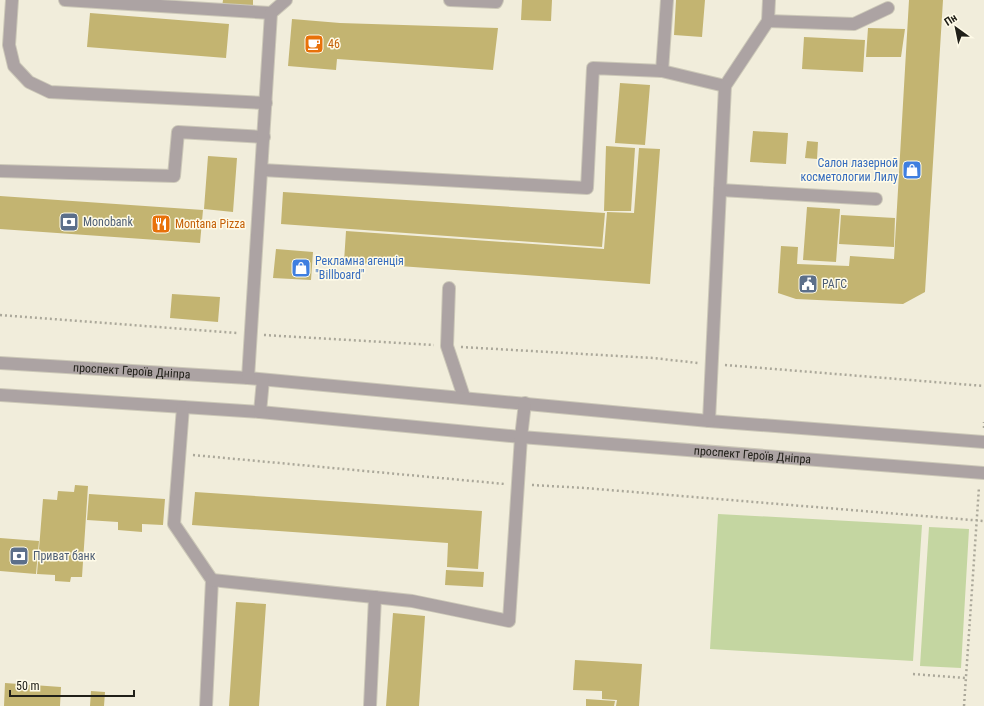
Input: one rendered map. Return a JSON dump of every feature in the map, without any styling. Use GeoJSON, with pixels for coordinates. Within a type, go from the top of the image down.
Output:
{"type":"FeatureCollection","features":[{"type":"Feature","properties":{"kind":"street"},"geometry":{"type":"LineString","coordinates":[[12,0],[9,45],[14,66],[29,82],[50,92],[266,103]]}},
{"type":"Feature","properties":{"kind":"street"},"geometry":{"type":"LineString","coordinates":[[65,0],[272,13]]}},
{"type":"Feature","properties":{"kind":"street"},"geometry":{"type":"LineString","coordinates":[[248,378],[272,13],[286,0]]}},
{"type":"Feature","properties":{"kind":"street"},"geometry":{"type":"LineString","coordinates":[[450,0],[496,2],[497,0]]}},
{"type":"Feature","properties":{"kind":"street"},"geometry":{"type":"LineString","coordinates":[[662,71],[667,0]]}},
{"type":"Feature","properties":{"kind":"street"},"geometry":{"type":"LineString","coordinates":[[709,421],[724,86],[768,21],[769,0]]}},
{"type":"Feature","properties":{"kind":"street"},"geometry":{"type":"LineString","coordinates":[[768,21],[854,24],[888,8]]}},
{"type":"Feature","properties":{"kind":"street"},"geometry":{"type":"LineString","coordinates":[[262,170],[587,188],[593,68],[662,71],[724,86]]}},
{"type":"Feature","properties":{"kind":"street"},"geometry":{"type":"LineString","coordinates":[[0,171],[174,176],[178,132],[264,137]]}},
{"type":"Feature","properties":{"kind":"street"},"geometry":{"type":"LineString","coordinates":[[720,190],[876,199]]}},
{"type":"Feature","properties":{"kind":"street"},"geometry":{"type":"LineString","coordinates":[[448,288],[447,346],[464,397]]}},
{"type":"Feature","properties":{"kind":"street","name":"проспект Героїв Дніпра"},"geometry":{"type":"LineString","coordinates":[[0,363],[248,378],[709,421],[983,442]]}},
{"type":"Feature","properties":{"kind":"street"},"geometry":{"type":"LineString","coordinates":[[260,412],[263,380]]}},
{"type":"Feature","properties":{"kind":"street","name":"проспект Героїв Дніпра"},"geometry":{"type":"LineString","coordinates":[[0,395],[260,412],[521,436],[982,472]]}},
{"type":"Feature","properties":{"kind":"street"},"geometry":{"type":"LineString","coordinates":[[212,580],[412,601],[509,621],[521,436],[525,403]]}},
{"type":"Feature","properties":{"kind":"street"},"geometry":{"type":"LineString","coordinates":[[183,407],[174,524],[212,580],[206,706]]}},
{"type":"Feature","properties":{"kind":"street"},"geometry":{"type":"LineString","coordinates":[[370,706],[375,597]]}},
{"type":"Feature","properties":{"kind":"path"},"geometry":{"type":"LineString","coordinates":[[0,315],[251,334],[653,358],[984,386]]}},
{"type":"Feature","properties":{"kind":"path"},"geometry":{"type":"LineString","coordinates":[[983,442],[984,422]]}},
{"type":"Feature","properties":{"kind":"path"},"geometry":{"type":"LineString","coordinates":[[180,454],[518,485],[593,489],[984,521]]}},
{"type":"Feature","properties":{"kind":"path"},"geometry":{"type":"LineString","coordinates":[[964,706],[982,472]]}},
{"type":"Feature","properties":{"kind":"path"},"geometry":{"type":"LineString","coordinates":[[913,674],[966,678]]}},
{"type":"Feature","properties":{"kind":"green space"},"geometry":{"type":"Polygon","coordinates":[[[718,514],[922,525],[913,661],[710,649],[718,514]]]}},
{"type":"Feature","properties":{"kind":"green space"},"geometry":{"type":"Polygon","coordinates":[[[929,527],[969,529],[961,668],[920,666],[929,527]]]}},
{"type":"Feature","properties":{"kind":"building"},"geometry":{"type":"Polygon","coordinates":[[[223,0],[253,0],[253,9],[222,7],[223,0]]]}},
{"type":"Feature","properties":{"kind":"building"},"geometry":{"type":"Polygon","coordinates":[[[522,0],[552,0],[551,21],[521,20],[522,0]]]}},
{"type":"Feature","properties":{"kind":"building"},"geometry":{"type":"Polygon","coordinates":[[[676,0],[705,0],[702,37],[674,35],[676,0]]]}},
{"type":"Feature","properties":{"kind":"building"},"geometry":{"type":"Polygon","coordinates":[[[909,0],[943,0],[925,292],[903,304],[796,299],[778,293],[781,246],[798,247],[797,264],[849,266],[850,256],[894,259],[909,0]]]}},
{"type":"Feature","properties":{"kind":"building"},"geometry":{"type":"Polygon","coordinates":[[[90,13],[229,24],[226,58],[87,47],[90,13]]]}},
{"type":"Feature","properties":{"kind":"building"},"geometry":{"type":"Polygon","coordinates":[[[292,19],[340,23],[498,28],[493,70],[337,59],[336,70],[288,66],[292,19]]]}},
{"type":"Feature","properties":{"kind":"building"},"geometry":{"type":"Polygon","coordinates":[[[868,28],[905,29],[901,57],[866,57],[868,28]]]}},
{"type":"Feature","properties":{"kind":"building"},"geometry":{"type":"Polygon","coordinates":[[[804,37],[865,40],[863,72],[802,69],[804,37]]]}},
{"type":"Feature","properties":{"kind":"building"},"geometry":{"type":"Polygon","coordinates":[[[620,83],[650,85],[645,145],[615,143],[620,83]]]}},
{"type":"Feature","properties":{"kind":"building"},"geometry":{"type":"Polygon","coordinates":[[[753,131],[788,133],[786,164],[750,162],[753,131]]]}},
{"type":"Feature","properties":{"kind":"building"},"geometry":{"type":"Polygon","coordinates":[[[807,141],[818,142],[817,159],[805,158],[807,141]]]}},
{"type":"Feature","properties":{"kind":"building"},"geometry":{"type":"Polygon","coordinates":[[[606,146],[635,148],[631,211],[604,211],[606,146]]]}},
{"type":"Feature","properties":{"kind":"building"},"geometry":{"type":"Polygon","coordinates":[[[639,148],[660,149],[650,284],[344,262],[346,231],[604,249],[607,212],[634,213],[639,148]]]}},
{"type":"Feature","properties":{"kind":"building"},"geometry":{"type":"Polygon","coordinates":[[[208,156],[237,158],[233,212],[204,209],[208,156]]]}},
{"type":"Feature","properties":{"kind":"building"},"geometry":{"type":"Polygon","coordinates":[[[283,192],[605,213],[602,247],[281,224],[283,192]]]}},
{"type":"Feature","properties":{"kind":"building"},"geometry":{"type":"Polygon","coordinates":[[[0,196],[203,210],[200,243],[0,229],[0,196]]]}},
{"type":"Feature","properties":{"kind":"building"},"geometry":{"type":"Polygon","coordinates":[[[807,207],[840,209],[836,262],[803,260],[807,207]]]}},
{"type":"Feature","properties":{"kind":"building"},"geometry":{"type":"Polygon","coordinates":[[[841,215],[895,218],[894,247],[839,244],[841,215]]]}},
{"type":"Feature","properties":{"kind":"building"},"geometry":{"type":"Polygon","coordinates":[[[276,249],[313,252],[311,280],[273,278],[276,249]]]}},
{"type":"Feature","properties":{"kind":"building"},"geometry":{"type":"Polygon","coordinates":[[[172,294],[220,297],[218,322],[170,318],[172,294]]]}},
{"type":"Feature","properties":{"kind":"building"},"geometry":{"type":"Polygon","coordinates":[[[75,485],[88,486],[82,577],[71,577],[70,582],[55,581],[55,575],[37,574],[43,499],[57,500],[58,491],[74,492],[75,485]]]}},
{"type":"Feature","properties":{"kind":"building"},"geometry":{"type":"Polygon","coordinates":[[[195,492],[482,511],[478,569],[447,567],[448,543],[192,525],[195,492]]]}},
{"type":"Feature","properties":{"kind":"building"},"geometry":{"type":"Polygon","coordinates":[[[89,494],[165,499],[163,525],[142,524],[142,532],[118,530],[118,522],[87,520],[89,494]]]}},
{"type":"Feature","properties":{"kind":"building","name":"Приват банк"},"geometry":{"type":"Polygon","coordinates":[[[0,538],[39,541],[36,574],[0,571],[0,538]]]}},
{"type":"Feature","properties":{"kind":"building"},"geometry":{"type":"Polygon","coordinates":[[[446,570],[484,572],[483,587],[445,585],[446,570]]]}},
{"type":"Feature","properties":{"kind":"building"},"geometry":{"type":"Polygon","coordinates":[[[236,602],[266,604],[259,706],[229,706],[236,602]]]}},
{"type":"Feature","properties":{"kind":"building"},"geometry":{"type":"Polygon","coordinates":[[[393,613],[425,616],[419,706],[386,706],[393,613]]]}},
{"type":"Feature","properties":{"kind":"building"},"geometry":{"type":"Polygon","coordinates":[[[575,660],[642,664],[639,706],[616,706],[617,700],[602,699],[602,691],[573,690],[575,660]]]}},
{"type":"Feature","properties":{"kind":"building"},"geometry":{"type":"Polygon","coordinates":[[[5,683],[61,687],[60,706],[4,706],[5,683]]]}},
{"type":"Feature","properties":{"kind":"building"},"geometry":{"type":"Polygon","coordinates":[[[91,691],[105,692],[104,706],[90,706],[91,691]]]}},
{"type":"Feature","properties":{"kind":"building"},"geometry":{"type":"Polygon","coordinates":[[[586,699],[615,701],[614,706],[586,706],[586,699]]]}},
{"type":"Feature","properties":{"kind":"place","name":"46"},"geometry":{"type":"Point","coordinates":[314,44]}},
{"type":"Feature","properties":{"kind":"place","name":"Салон лазерной косметологии Лилу"},"geometry":{"type":"Point","coordinates":[912,170]}},
{"type":"Feature","properties":{"kind":"place","name":"Monobank"},"geometry":{"type":"Point","coordinates":[69,222]}},
{"type":"Feature","properties":{"kind":"place","name":"Montana Pizza"},"geometry":{"type":"Point","coordinates":[161,224]}},
{"type":"Feature","properties":{"kind":"place","name":"Рекламна агенція \"Billboard\""},"geometry":{"type":"Point","coordinates":[301,268]}},
{"type":"Feature","properties":{"kind":"place","name":"РАГС"},"geometry":{"type":"Point","coordinates":[808,284]}},
{"type":"Feature","properties":{"kind":"place","name":"Приват банк"},"geometry":{"type":"Point","coordinates":[19,556]}}]}
